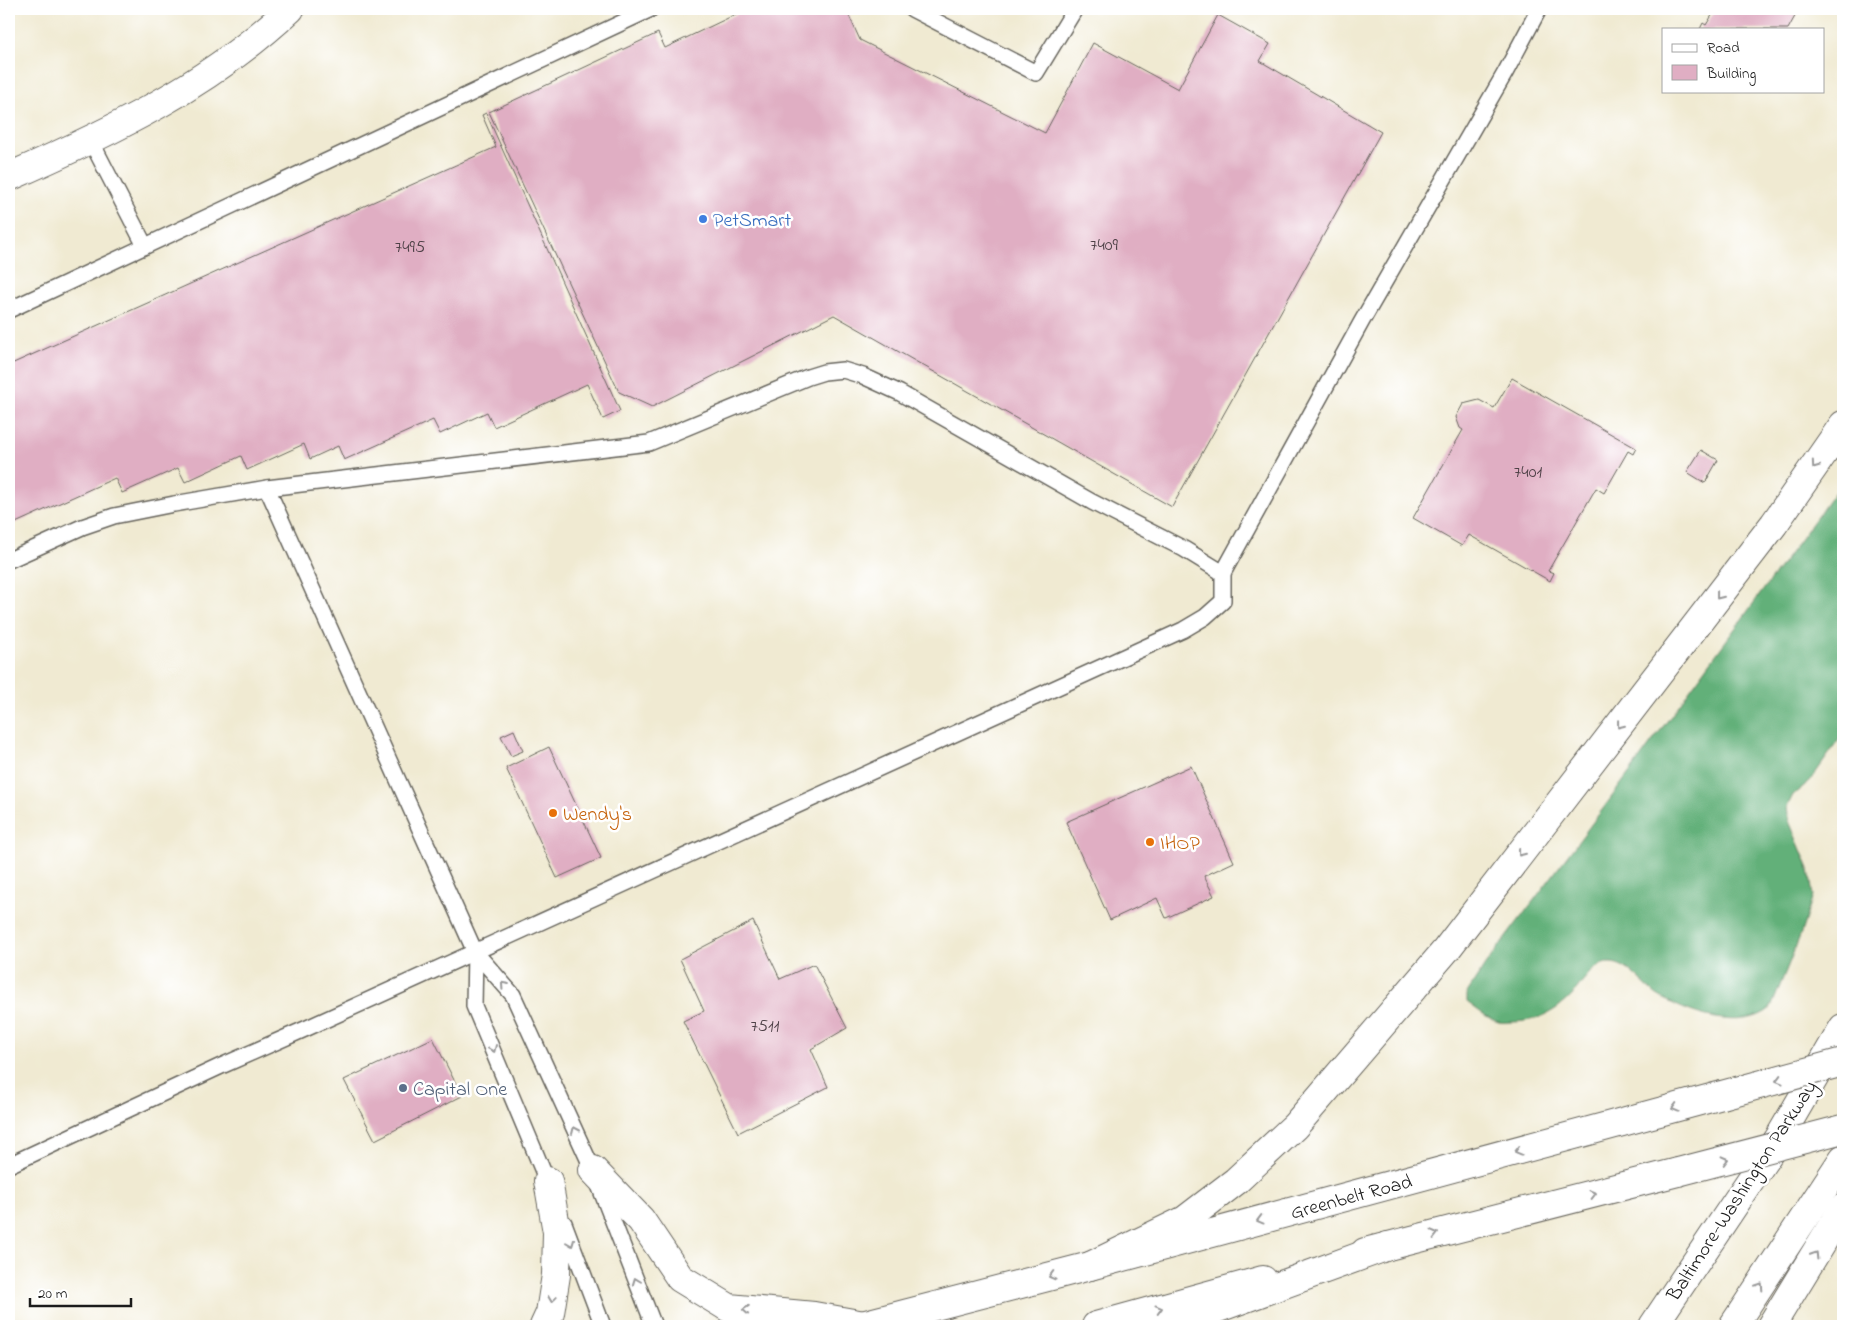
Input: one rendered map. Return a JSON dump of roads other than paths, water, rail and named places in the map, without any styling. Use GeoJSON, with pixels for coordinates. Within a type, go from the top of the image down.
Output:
{"type":"FeatureCollection","features":[{"type":"Feature","properties":{"kind":"main road"},"geometry":{"type":"LineString","coordinates":[[9,177],[91,140],[181,92],[226,62],[290,9]]}},
{"type":"Feature","properties":{"kind":"main road"},"geometry":{"type":"LineString","coordinates":[[1090,1266],[1185,1220],[1236,1181],[1295,1126],[1446,950],[1774,524],[1843,425]]}},
{"type":"Feature","properties":{"kind":"main road","name":"Baltimore-Washington Parkway"},"geometry":{"type":"LineString","coordinates":[[1653,1326],[1779,1138],[1843,1028]]}},
{"type":"Feature","properties":{"kind":"main road","name":"Greenbelt Road"},"geometry":{"type":"LineString","coordinates":[[861,1326],[1090,1266],[1843,1062]]}},
{"type":"Feature","properties":{"kind":"main road"},"geometry":{"type":"LineString","coordinates":[[1096,1326],[1388,1246],[1843,1129]]}},
{"type":"Feature","properties":{"kind":"main road"},"geometry":{"type":"LineString","coordinates":[[1733,1326],[1843,1159]]}},
{"type":"Feature","properties":{"kind":"main road"},"geometry":{"type":"LineString","coordinates":[[593,1170],[641,1220],[680,1278],[729,1308],[814,1316],[861,1326]]}},
{"type":"Feature","properties":{"kind":"main road"},"geometry":{"type":"LineString","coordinates":[[544,1326],[550,1312],[554,1284],[557,1232],[548,1181]]}},
{"type":"Feature","properties":{"kind":"main road"},"geometry":{"type":"LineString","coordinates":[[1771,1326],[1843,1208]]}},
{"type":"Feature","properties":{"kind":"main road"},"geometry":{"type":"LineString","coordinates":[[1169,1326],[1388,1246]]}},
{"type":"Feature","properties":{"kind":"lane"},"geometry":{"type":"LineString","coordinates":[[9,310],[651,9]]}},
{"type":"Feature","properties":{"kind":"lane"},"geometry":{"type":"LineString","coordinates":[[912,9],[1036,73],[1075,9]]}},
{"type":"Feature","properties":{"kind":"lane"},"geometry":{"type":"LineString","coordinates":[[9,1165],[202,1075],[1183,630],[1206,617],[1223,601],[1223,573],[1362,321],[1540,9]]}},
{"type":"Feature","properties":{"kind":"lane"},"geometry":{"type":"LineString","coordinates":[[91,140],[145,246]]}},
{"type":"Feature","properties":{"kind":"lane"},"geometry":{"type":"LineString","coordinates":[[9,560],[82,527],[114,516],[267,488],[649,443],[808,377],[824,372],[843,370],[863,376],[900,393],[1092,502],[1184,549],[1223,573]]}},
{"type":"Feature","properties":{"kind":"lane"},"geometry":{"type":"LineString","coordinates":[[267,488],[475,952],[513,994],[593,1170],[654,1326]]}},
{"type":"Feature","properties":{"kind":"lane"},"geometry":{"type":"LineString","coordinates":[[475,952],[474,1006],[548,1181],[604,1326]]}},
{"type":"Feature","properties":{"kind":"place","name":"PetSmart"},"geometry":{"type":"Point","coordinates":[703,219]}},
{"type":"Feature","properties":{"kind":"place","name":"Wendy's"},"geometry":{"type":"Point","coordinates":[553,813]}},
{"type":"Feature","properties":{"kind":"place","name":"IHOP"},"geometry":{"type":"Point","coordinates":[1150,842]}},
{"type":"Feature","properties":{"kind":"place","name":"Capital One"},"geometry":{"type":"Point","coordinates":[403,1088]}}]}
